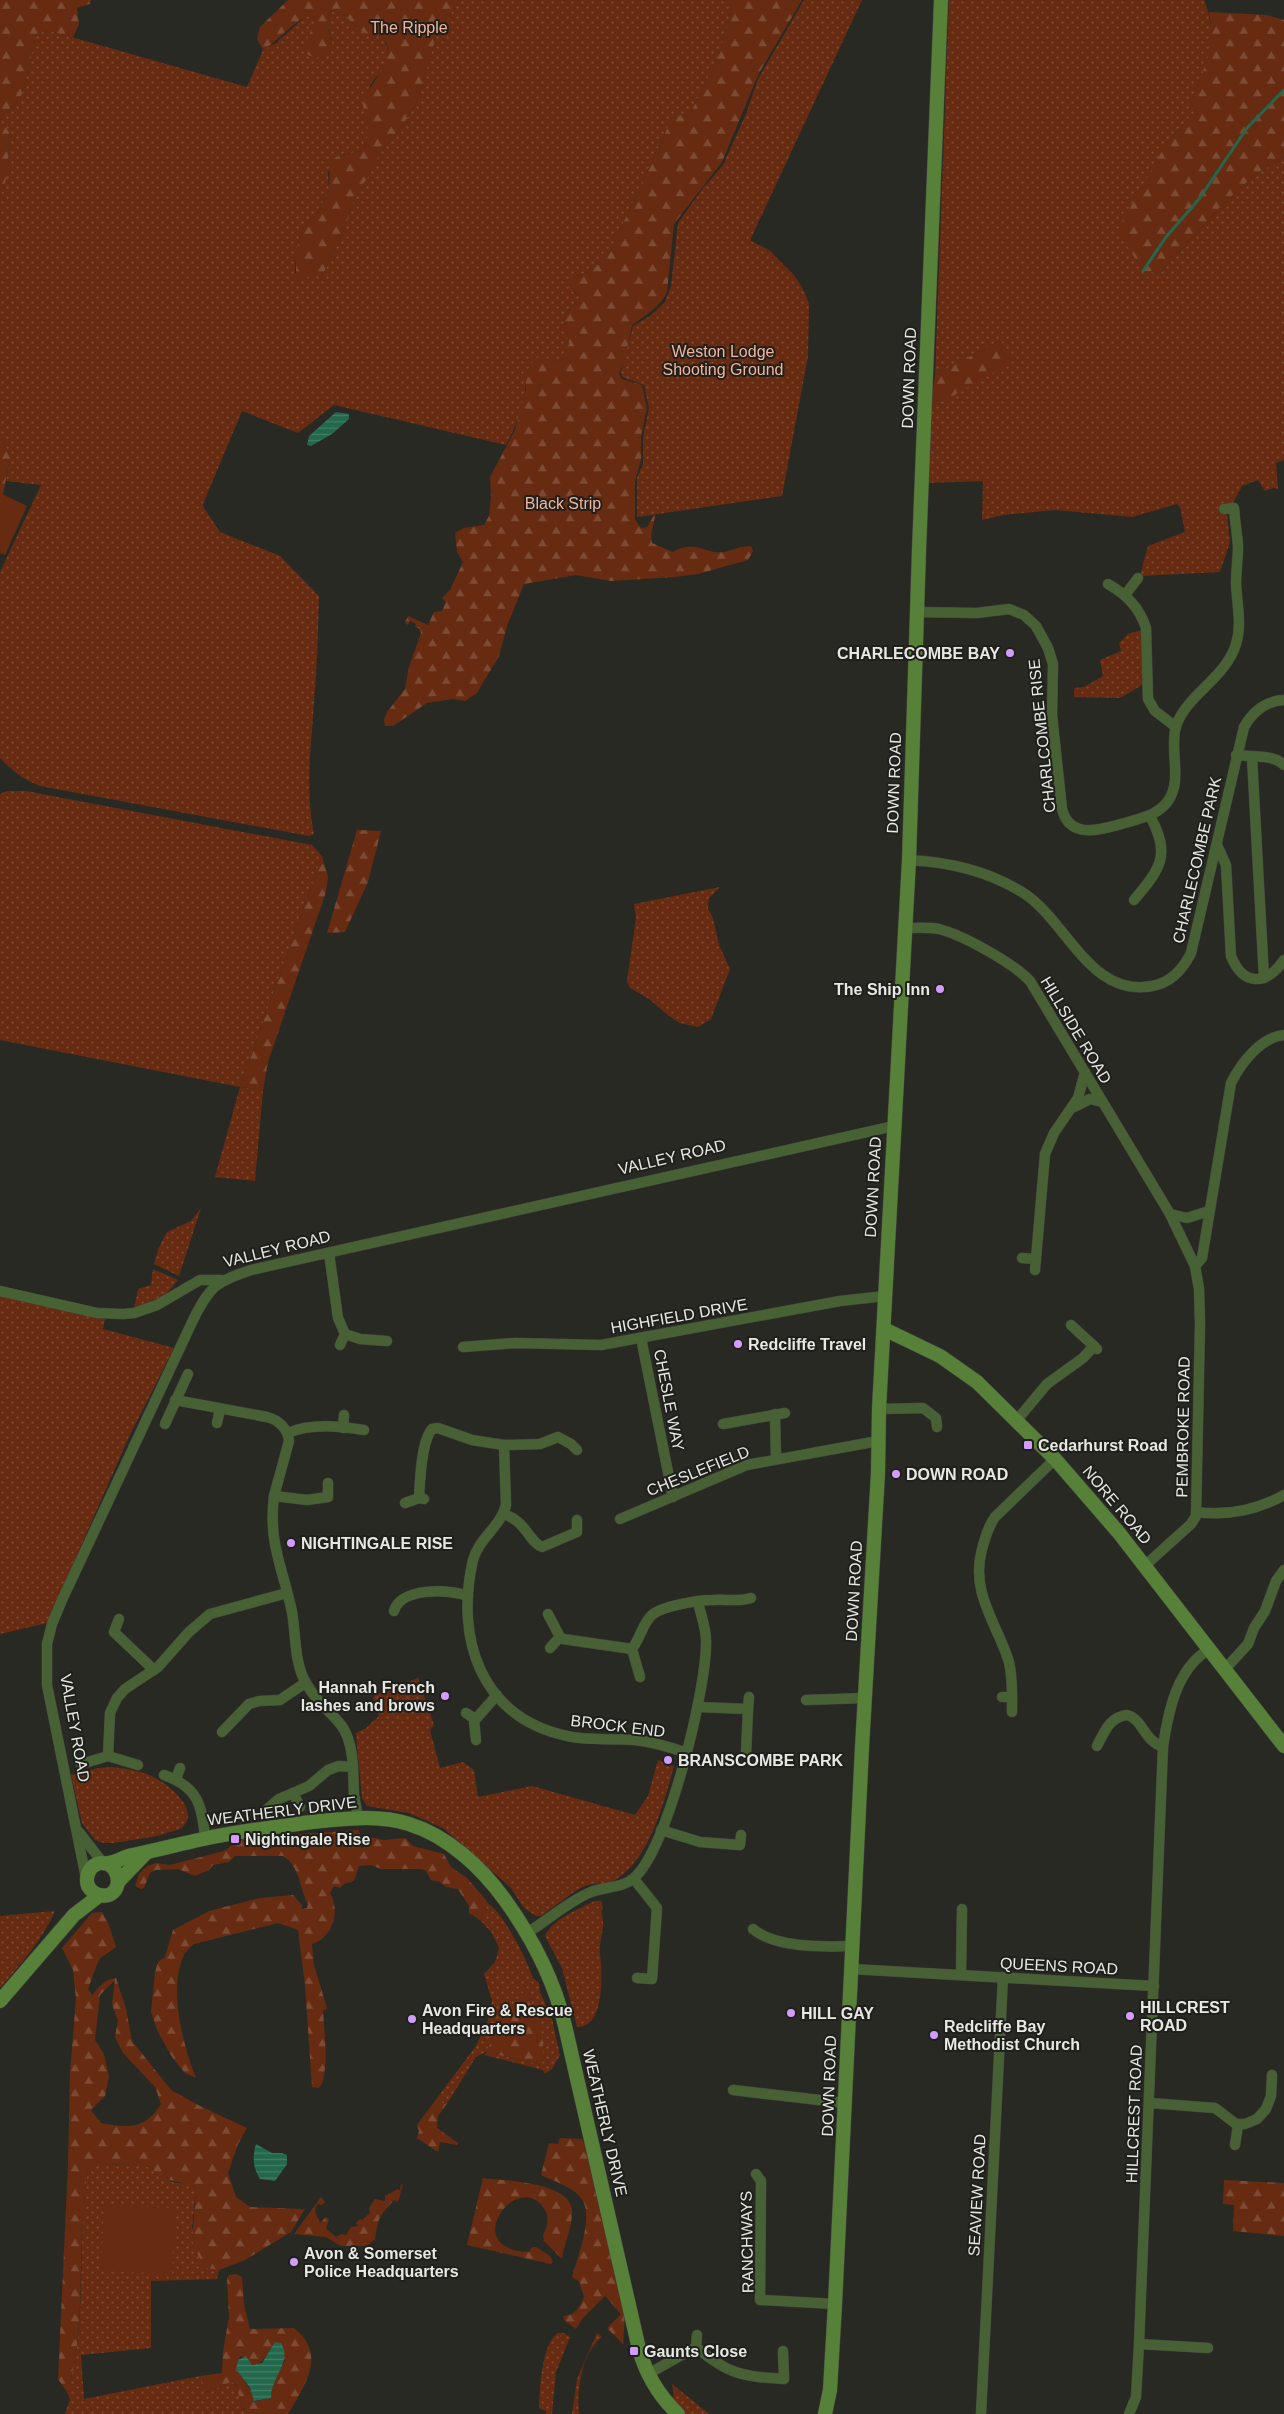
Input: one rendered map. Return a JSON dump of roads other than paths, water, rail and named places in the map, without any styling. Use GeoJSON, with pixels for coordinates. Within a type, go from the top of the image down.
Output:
{"type":"FeatureCollection","features":[{"type":"Feature","properties":{"kind":"street","name":"DOWN ROAD"},"geometry":{"type":"LineString","coordinates":[[825,2414],[832,2375],[836,2304],[879,1409],[909,860],[941,0]]}},
{"type":"Feature","properties":{"kind":"street","name":"CHARLCOMBE RISE"},"geometry":{"type":"LineString","coordinates":[[918,612],[977,613],[1009,609],[1028,618],[1040,633],[1053,664],[1052,715],[1062,809],[1066,818],[1076,828],[1093,831],[1150,816],[1164,806],[1172,794],[1175,778],[1173,743],[1176,727],[1187,708],[1223,669],[1236,644],[1239,624],[1236,582],[1237,534],[1234,508],[1224,508]]}},
{"type":"Feature","properties":{"kind":"street"},"geometry":{"type":"LineString","coordinates":[[1124,595],[1138,578]]}},
{"type":"Feature","properties":{"kind":"street"},"geometry":{"type":"LineString","coordinates":[[1108,584],[1124,595],[1136,607],[1146,628],[1148,699],[1155,711],[1176,727]]}},
{"type":"Feature","properties":{"kind":"street","name":"CHARLECOMBE PARK"},"geometry":{"type":"LineString","coordinates":[[909,860],[960,867],[999,879],[1026,895],[1040,907],[1055,922],[1088,963],[1104,976],[1123,985],[1145,987],[1168,980],[1188,958],[1217,845],[1236,755],[1244,727],[1250,717],[1261,706],[1276,700],[1284,700]]}},
{"type":"Feature","properties":{"kind":"street"},"geometry":{"type":"LineString","coordinates":[[1236,755],[1271,758],[1278,760],[1284,765]]}},
{"type":"Feature","properties":{"kind":"street"},"geometry":{"type":"LineString","coordinates":[[1252,757],[1264,978]]}},
{"type":"Feature","properties":{"kind":"street"},"geometry":{"type":"LineString","coordinates":[[1134,900],[1157,871],[1162,858],[1161,841],[1150,816]]}},
{"type":"Feature","properties":{"kind":"street"},"geometry":{"type":"LineString","coordinates":[[1217,845],[1226,865],[1231,956],[1238,969],[1250,979],[1264,978],[1271,975],[1284,960]]}},
{"type":"Feature","properties":{"kind":"street","name":"HILLSIDE ROAD"},"geometry":{"type":"LineString","coordinates":[[904,928],[927,928],[951,933],[975,945],[1022,974],[1036,990],[1170,1214],[1195,1266]]}},
{"type":"Feature","properties":{"kind":"street"},"geometry":{"type":"LineString","coordinates":[[1195,1266],[1202,1258],[1231,1083],[1239,1068],[1259,1047],[1273,1038],[1284,1035]]}},
{"type":"Feature","properties":{"kind":"street"},"geometry":{"type":"LineString","coordinates":[[1022,1258],[1036,1264],[1045,1154],[1054,1133],[1072,1109],[1080,1093],[1085,1072]]}},
{"type":"Feature","properties":{"kind":"street"},"geometry":{"type":"LineString","coordinates":[[1072,1109],[1086,1100],[1094,1099],[1102,1102]]}},
{"type":"Feature","properties":{"kind":"street","name":"VALLEY ROAD"},"geometry":{"type":"LineString","coordinates":[[87,1883],[47,1685],[47,1644],[52,1624],[107,1499],[206,1295],[222,1280],[251,1270],[894,1126]]}},
{"type":"Feature","properties":{"kind":"street"},"geometry":{"type":"LineString","coordinates":[[1170,1214],[1187,1218],[1209,1211]]}},
{"type":"Feature","properties":{"kind":"street"},"geometry":{"type":"LineString","coordinates":[[329,1253],[338,1318],[345,1334],[360,1339],[387,1341]]}},
{"type":"Feature","properties":{"kind":"street","name":"PEMBROKE ROAD"},"geometry":{"type":"LineString","coordinates":[[1146,1568],[1149,1562],[1191,1524],[1196,1512],[1200,1324],[1199,1290],[1195,1266]]}},
{"type":"Feature","properties":{"kind":"street"},"geometry":{"type":"LineString","coordinates":[[0,1291],[97,1313],[123,1314],[134,1313],[157,1305],[200,1280],[222,1280]]}},
{"type":"Feature","properties":{"kind":"street","name":"HIGHFIELD DRIVE"},"geometry":{"type":"LineString","coordinates":[[463,1347],[476,1353],[515,1343],[593,1346],[840,1301],[885,1296]]}},
{"type":"Feature","properties":{"kind":"street"},"geometry":{"type":"LineString","coordinates":[[1017,1420],[1047,1384],[1096,1347],[1070,1325]]}},
{"type":"Feature","properties":{"kind":"street","name":"NORE ROAD"},"geometry":{"type":"LineString","coordinates":[[884,1329],[912,1341],[960,1368],[978,1382],[1017,1420],[1054,1459],[1146,1568],[1226,1668],[1284,1746]]}},
{"type":"Feature","properties":{"kind":"street"},"geometry":{"type":"LineString","coordinates":[[340,1345],[345,1334]]}},
{"type":"Feature","properties":{"kind":"street","name":"CHESLE WAY"},"geometry":{"type":"LineString","coordinates":[[641,1338],[673,1497]]}},
{"type":"Feature","properties":{"kind":"street"},"geometry":{"type":"LineString","coordinates":[[164,1424],[188,1374]]}},
{"type":"Feature","properties":{"kind":"street"},"geometry":{"type":"LineString","coordinates":[[176,1400],[274,1419],[288,1433],[287,1452],[274,1496],[271,1520],[273,1539],[287,1593],[305,1683],[346,1728],[352,1750],[354,1795],[358,1817]]}},
{"type":"Feature","properties":{"kind":"street"},"geometry":{"type":"LineString","coordinates":[[879,1409],[922,1408],[940,1420]]}},
{"type":"Feature","properties":{"kind":"street"},"geometry":{"type":"LineString","coordinates":[[217,1423],[220,1409]]}},
{"type":"Feature","properties":{"kind":"street"},"geometry":{"type":"LineString","coordinates":[[723,1424],[780,1414],[776,1459]]}},
{"type":"Feature","properties":{"kind":"street"},"geometry":{"type":"LineString","coordinates":[[343,1428],[344,1415]]}},
{"type":"Feature","properties":{"kind":"street"},"geometry":{"type":"LineString","coordinates":[[288,1433],[314,1426],[364,1430]]}},
{"type":"Feature","properties":{"kind":"street"},"geometry":{"type":"LineString","coordinates":[[558,1426],[558,1437]]}},
{"type":"Feature","properties":{"kind":"street"},"geometry":{"type":"LineString","coordinates":[[405,1503],[421,1499],[424,1455],[428,1434],[432,1429],[438,1428],[472,1440],[504,1445],[540,1444],[558,1437],[571,1444],[577,1450]]}},
{"type":"Feature","properties":{"kind":"street","name":"CHESLEFIELD"},"geometry":{"type":"LineString","coordinates":[[620,1520],[740,1468],[776,1459],[878,1441]]}},
{"type":"Feature","properties":{"kind":"street"},"geometry":{"type":"LineString","coordinates":[[504,1445],[503,1456],[507,1496],[504,1514],[522,1524],[540,1546],[544,1547],[580,1534],[577,1520]]}},
{"type":"Feature","properties":{"kind":"street"},"geometry":{"type":"LineString","coordinates":[[1012,1712],[1007,1697],[1011,1674],[1007,1657],[980,1592],[978,1574],[980,1557],[989,1527],[995,1517],[1054,1459]]}},
{"type":"Feature","properties":{"kind":"street"},"geometry":{"type":"LineString","coordinates":[[328,1483],[328,1497]]}},
{"type":"Feature","properties":{"kind":"street"},"geometry":{"type":"LineString","coordinates":[[1196,1512],[1227,1514],[1265,1504],[1284,1494]]}},
{"type":"Feature","properties":{"kind":"street"},"geometry":{"type":"LineString","coordinates":[[274,1496],[307,1500],[328,1497],[337,1504]]}},
{"type":"Feature","properties":{"kind":"street","name":"BROCK END"},"geometry":{"type":"LineString","coordinates":[[504,1514],[476,1551],[468,1596],[470,1640],[482,1672],[497,1695],[531,1723],[563,1735],[585,1739],[644,1741],[687,1752]]}},
{"type":"Feature","properties":{"kind":"street"},"geometry":{"type":"LineString","coordinates":[[1226,1668],[1246,1646],[1254,1628],[1265,1611],[1278,1577],[1284,1570]]}},
{"type":"Feature","properties":{"kind":"street"},"geometry":{"type":"LineString","coordinates":[[394,1611],[398,1597],[426,1592],[453,1592],[468,1596]]}},
{"type":"Feature","properties":{"kind":"street"},"geometry":{"type":"LineString","coordinates":[[108,1756],[110,1713],[117,1698],[125,1689],[154,1670],[208,1609],[287,1593]]}},
{"type":"Feature","properties":{"kind":"street"},"geometry":{"type":"LineString","coordinates":[[640,1677],[632,1649],[645,1622],[655,1611],[714,1600],[745,1604]]}},
{"type":"Feature","properties":{"kind":"street"},"geometry":{"type":"LineString","coordinates":[[527,1933],[587,1894],[596,1890],[617,1887],[634,1878],[645,1864],[661,1830],[687,1752],[698,1707],[706,1642],[698,1602]]}},
{"type":"Feature","properties":{"kind":"street"},"geometry":{"type":"LineString","coordinates":[[548,1614],[560,1636],[575,1642],[632,1649]]}},
{"type":"Feature","properties":{"kind":"street"},"geometry":{"type":"LineString","coordinates":[[119,1619],[109,1634],[154,1670]]}},
{"type":"Feature","properties":{"kind":"street"},"geometry":{"type":"LineString","coordinates":[[550,1648],[560,1636]]}},
{"type":"Feature","properties":{"kind":"street","name":"HILLCREST ROAD"},"geometry":{"type":"LineString","coordinates":[[1130,2414],[1136,2397],[1139,2344],[1163,1747],[1167,1720],[1174,1697],[1196,1658],[1210,1649]]}},
{"type":"Feature","properties":{"kind":"street"},"geometry":{"type":"LineString","coordinates":[[222,1732],[238,1723],[250,1704],[259,1701],[280,1700],[305,1683]]}},
{"type":"Feature","properties":{"kind":"street"},"geometry":{"type":"LineString","coordinates":[[476,1740],[470,1716],[497,1695]]}},
{"type":"Feature","properties":{"kind":"street"},"geometry":{"type":"LineString","coordinates":[[746,1754],[749,1697]]}},
{"type":"Feature","properties":{"kind":"street"},"geometry":{"type":"LineString","coordinates":[[806,1700],[865,1698]]}},
{"type":"Feature","properties":{"kind":"street"},"geometry":{"type":"LineString","coordinates":[[698,1707],[748,1709]]}},
{"type":"Feature","properties":{"kind":"street"},"geometry":{"type":"LineString","coordinates":[[99,1710],[110,1713]]}},
{"type":"Feature","properties":{"kind":"street"},"geometry":{"type":"LineString","coordinates":[[1097,1746],[1112,1721],[1127,1715],[1137,1721],[1151,1741],[1163,1747]]}},
{"type":"Feature","properties":{"kind":"street"},"geometry":{"type":"LineString","coordinates":[[1093,1728],[1103,1734]]}},
{"type":"Feature","properties":{"kind":"street"},"geometry":{"type":"LineString","coordinates":[[81,1764],[108,1756],[138,1765]]}},
{"type":"Feature","properties":{"kind":"street"},"geometry":{"type":"LineString","coordinates":[[264,1812],[279,1799],[310,1786],[322,1773],[332,1768],[354,1766]]}},
{"type":"Feature","properties":{"kind":"street"},"geometry":{"type":"LineString","coordinates":[[176,1780],[180,1768]]}},
{"type":"Feature","properties":{"kind":"street"},"geometry":{"type":"LineString","coordinates":[[164,1776],[188,1787],[198,1800],[204,1821],[205,1838]]}},
{"type":"Feature","properties":{"kind":"street"},"geometry":{"type":"LineString","coordinates":[[293,1793],[300,1807]]}},
{"type":"Feature","properties":{"kind":"street","name":"WEATHERLY DRIVE"},"geometry":{"type":"LineString","coordinates":[[106,1863],[123,1857],[205,1838],[358,1817],[388,1819],[411,1824],[447,1843],[487,1878],[500,1893],[527,1933],[544,1963],[562,2009],[630,2317],[648,2374],[663,2399],[678,2414]]}},
{"type":"Feature","properties":{"kind":"street"},"geometry":{"type":"LineString","coordinates":[[661,1830],[696,1842],[740,1845]]}},
{"type":"Feature","properties":{"kind":"street","name":"VALLEY ROAD"},"geometry":{"type":"LineString","coordinates":[[78,1832],[106,1863],[117,1870],[119,1881]]}},
{"type":"Feature","properties":{"kind":"street"},"geometry":{"type":"LineString","coordinates":[[0,2001],[74,1915],[100,1895],[110,1894],[119,1881],[147,1852]]}},
{"type":"Feature","properties":{"kind":"street"},"geometry":{"type":"LineString","coordinates":[[74,1915],[87,1883],[89,1870],[98,1864],[106,1863]]}},
{"type":"Feature","properties":{"kind":"street"},"geometry":{"type":"LineString","coordinates":[[634,1878],[657,1908],[652,1979],[637,1978]]}},
{"type":"Feature","properties":{"kind":"street"},"geometry":{"type":"LineString","coordinates":[[87,1883],[100,1895]]}},
{"type":"Feature","properties":{"kind":"street"},"geometry":{"type":"LineString","coordinates":[[958,1975],[962,1909]]}},
{"type":"Feature","properties":{"kind":"street"},"geometry":{"type":"LineString","coordinates":[[956,1921],[958,1975]]}},
{"type":"Feature","properties":{"kind":"street"},"geometry":{"type":"LineString","coordinates":[[753,1929],[760,1938],[784,1942],[852,1946]]}},
{"type":"Feature","properties":{"kind":"street","name":"QUEENS ROAD"},"geometry":{"type":"LineString","coordinates":[[851,1969],[1154,1986]]}},
{"type":"Feature","properties":{"kind":"street","name":"SEAVIEW ROAD"},"geometry":{"type":"LineString","coordinates":[[981,2414],[1003,1977]]}},
{"type":"Feature","properties":{"kind":"street"},"geometry":{"type":"LineString","coordinates":[[1238,2125],[1257,2119],[1266,2109],[1271,2096],[1272,2076]]}},
{"type":"Feature","properties":{"kind":"street"},"geometry":{"type":"LineString","coordinates":[[733,2090],[845,2103]]}},
{"type":"Feature","properties":{"kind":"street"},"geometry":{"type":"LineString","coordinates":[[1150,2103],[1216,2109],[1238,2125]]}},
{"type":"Feature","properties":{"kind":"street"},"geometry":{"type":"LineString","coordinates":[[1235,2145],[1238,2125]]}},
{"type":"Feature","properties":{"kind":"street","name":"RANCHWAYS"},"geometry":{"type":"LineString","coordinates":[[756,2174],[761,2181],[760,2300],[836,2304]]}},
{"type":"Feature","properties":{"kind":"street"},"geometry":{"type":"LineString","coordinates":[[696,2347],[697,2335]]}},
{"type":"Feature","properties":{"kind":"street"},"geometry":{"type":"LineString","coordinates":[[1139,2344],[1208,2348]]}},
{"type":"Feature","properties":{"kind":"street"},"geometry":{"type":"LineString","coordinates":[[648,2374],[696,2347]]}},
{"type":"Feature","properties":{"kind":"street"},"geometry":{"type":"LineString","coordinates":[[696,2347],[719,2366],[733,2373],[784,2379]]}},
{"type":"Feature","properties":{"kind":"street"},"geometry":{"type":"LineString","coordinates":[[783,2351],[785,2390]]}},
{"type":"Feature","properties":{"kind":"street","name":"DOWN ROAD"},"geometry":{"type":"LineString","coordinates":[[815,2414],[832,2375]]}},
{"type":"Feature","properties":{"kind":"waterway"},"geometry":{"type":"LineString","coordinates":[[1143,271],[1166,237],[1199,199],[1247,128],[1284,90]]}},
{"type":"Feature","properties":{"kind":"place","name":"CHARLECOMBE BAY"},"geometry":{"type":"Point","coordinates":[1010,653]}},
{"type":"Feature","properties":{"kind":"place","name":"The Ship Inn"},"geometry":{"type":"Point","coordinates":[940,989]}},
{"type":"Feature","properties":{"kind":"place","name":"Redcliffe Travel"},"geometry":{"type":"Point","coordinates":[738,1344]}},
{"type":"Feature","properties":{"kind":"place","name":"Cedarhurst Road"},"geometry":{"type":"Point","coordinates":[1028,1445]}},
{"type":"Feature","properties":{"kind":"place","name":"DOWN ROAD"},"geometry":{"type":"Point","coordinates":[896,1474]}},
{"type":"Feature","properties":{"kind":"place","name":"NIGHTINGALE RISE"},"geometry":{"type":"Point","coordinates":[291,1543]}},
{"type":"Feature","properties":{"kind":"place","name":"Hannah French lashes and brows"},"geometry":{"type":"Point","coordinates":[445,1696]}},
{"type":"Feature","properties":{"kind":"place","name":"BRANSCOMBE PARK"},"geometry":{"type":"Point","coordinates":[668,1760]}},
{"type":"Feature","properties":{"kind":"place","name":"Nightingale Rise"},"geometry":{"type":"Point","coordinates":[235,1839]}},
{"type":"Feature","properties":{"kind":"place","name":"HILL GAY"},"geometry":{"type":"Point","coordinates":[791,2013]}},
{"type":"Feature","properties":{"kind":"place","name":"HILLCREST ROAD"},"geometry":{"type":"Point","coordinates":[1130,2016]}},
{"type":"Feature","properties":{"kind":"place","name":"Avon Fire & Rescue Headquarters"},"geometry":{"type":"Point","coordinates":[412,2019]}},
{"type":"Feature","properties":{"kind":"place","name":"Redcliffe Bay Methodist Church"},"geometry":{"type":"Point","coordinates":[934,2035]}},
{"type":"Feature","properties":{"kind":"place","name":"Avon & Somerset Police Headquarters"},"geometry":{"type":"Point","coordinates":[294,2262]}},
{"type":"Feature","properties":{"kind":"place","name":"Gaunts Close"},"geometry":{"type":"Point","coordinates":[634,2351]}},
{"type":"Feature","properties":{"kind":"park label","name":"The Ripple"},"geometry":{"type":"Point","coordinates":[409,27]}},
{"type":"Feature","properties":{"kind":"park label","name":"Weston Lodge Shooting Ground"},"geometry":{"type":"Point","coordinates":[723,360]}},
{"type":"Feature","properties":{"kind":"park label","name":"Black Strip"},"geometry":{"type":"Point","coordinates":[563,503]}}]}
